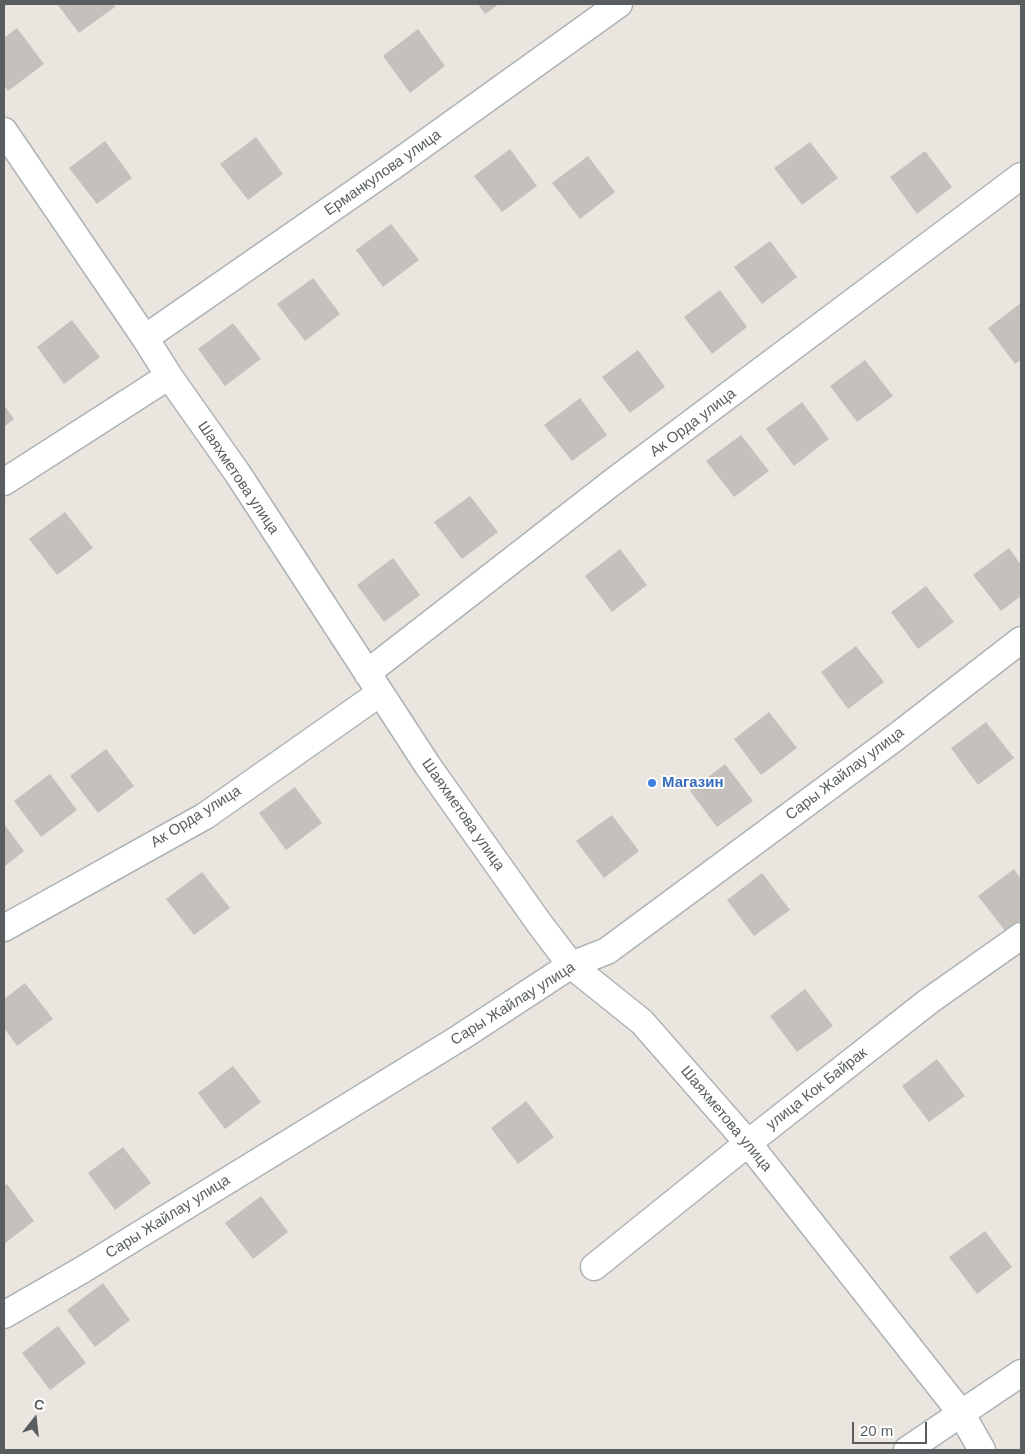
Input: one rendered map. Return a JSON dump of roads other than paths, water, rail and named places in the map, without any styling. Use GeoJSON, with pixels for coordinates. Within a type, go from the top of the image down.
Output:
{"type":"FeatureCollection","features":[{"type":"Feature","properties":{"kind":"street","name":"Ерманкулова улица"},"geometry":{"type":"LineString","coordinates":[[145,338],[396,164],[619,4]]}},
{"type":"Feature","properties":{"kind":"street","name":"Шаяхметова улица"},"geometry":{"type":"LineString","coordinates":[[4,131],[169,376],[238,474],[439,782],[539,923],[571,966],[642,1022],[748,1143],[961,1413],[982,1450]]}},
{"type":"Feature","properties":{"kind":"street","name":"Ак Орда улица"},"geometry":{"type":"LineString","coordinates":[[4,928],[205,816],[374,683],[614,481],[1021,176]]}},
{"type":"Feature","properties":{"kind":"street"},"geometry":{"type":"LineString","coordinates":[[4,482],[169,376]]}},
{"type":"Feature","properties":{"kind":"street","name":"Сары Жайлау улица"},"geometry":{"type":"LineString","coordinates":[[4,1315],[82,1270],[444,1047],[571,966],[607,951],[888,742],[1021,640]]}},
{"type":"Feature","properties":{"kind":"street","name":"улица Кок Байрак"},"geometry":{"type":"LineString","coordinates":[[594,1267],[929,1001],[1021,936]]}},
{"type":"Feature","properties":{"kind":"street"},"geometry":{"type":"LineString","coordinates":[[907,1450],[1021,1373]]}},
{"type":"Feature","properties":{"kind":"place","name":"Магазин"},"geometry":{"type":"Point","coordinates":[652,783]}}]}
